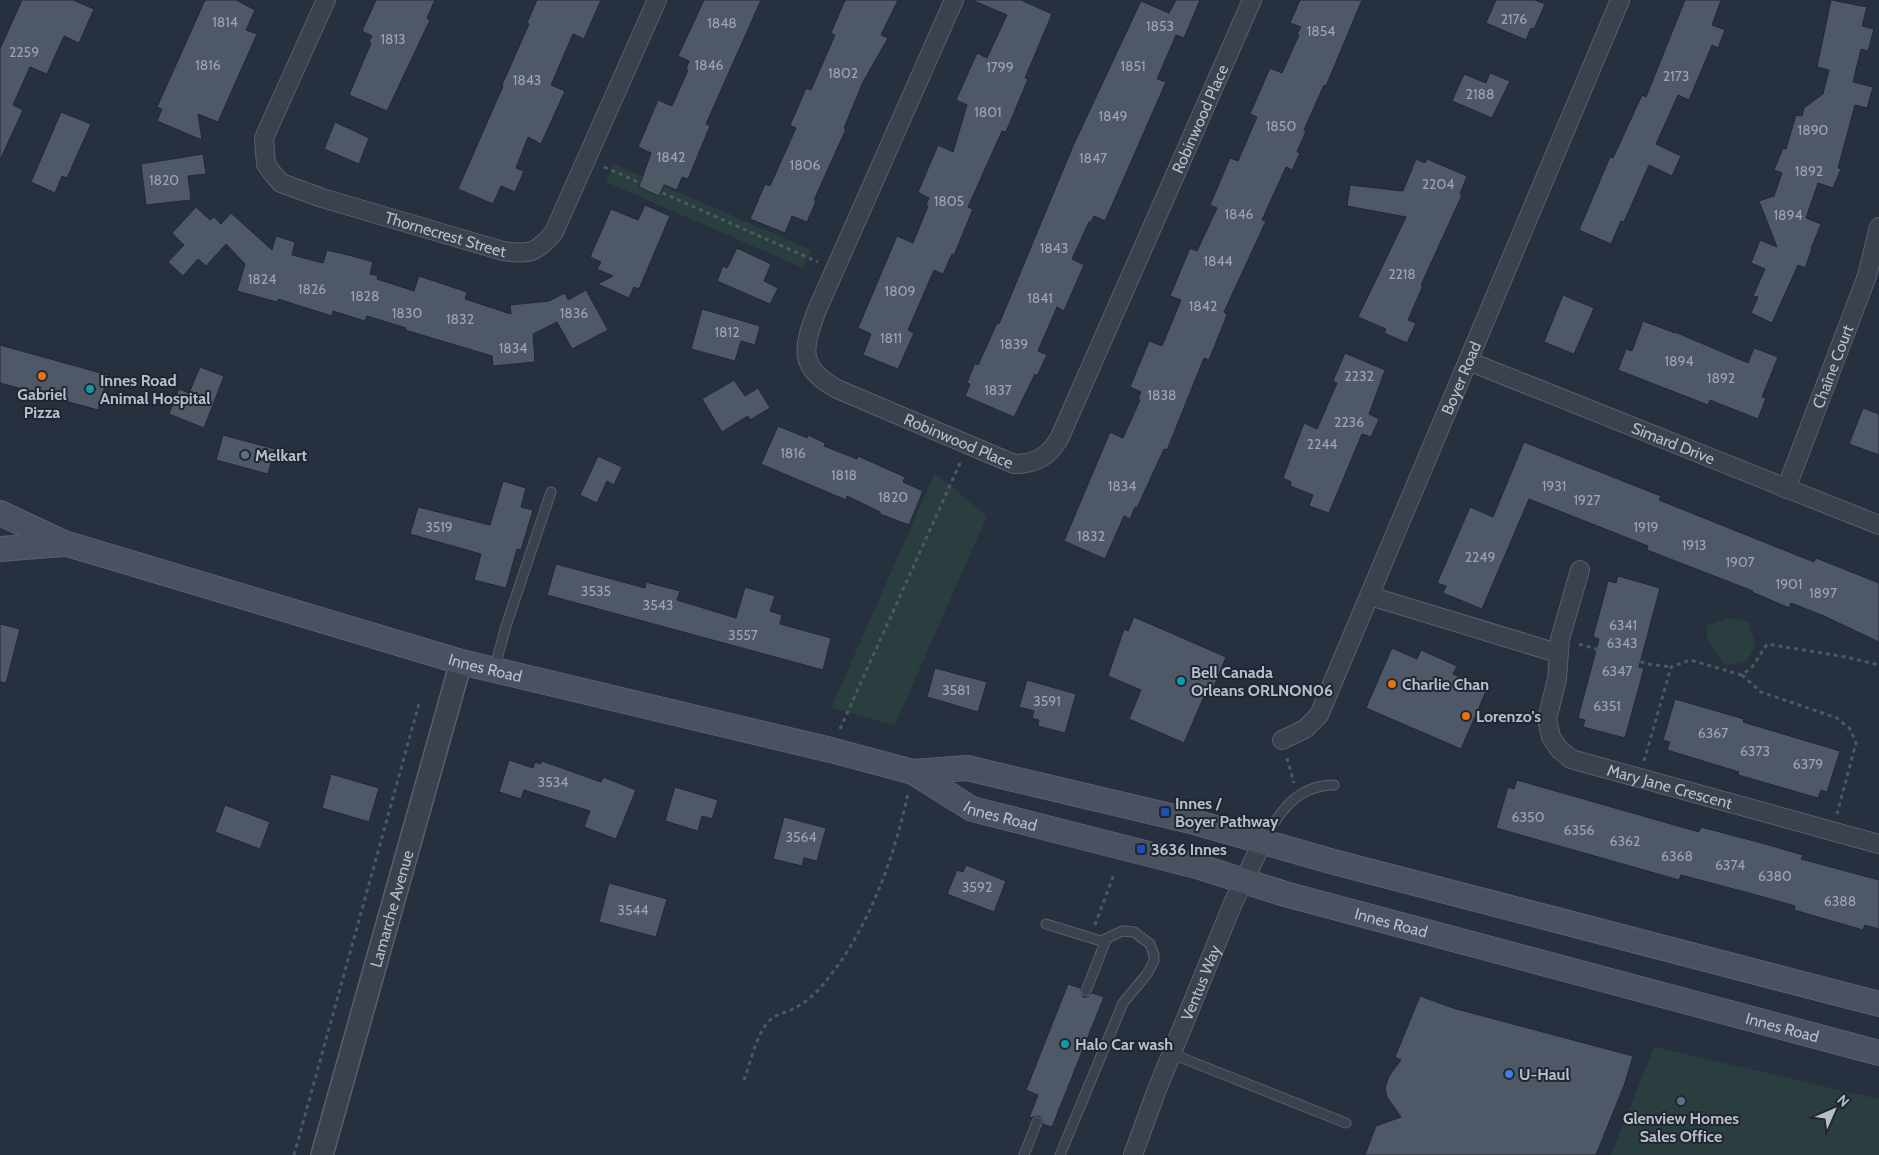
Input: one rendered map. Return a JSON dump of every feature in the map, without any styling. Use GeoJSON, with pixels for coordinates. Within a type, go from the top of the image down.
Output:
{"type":"FeatureCollection","features":[{"type":"Feature","properties":{"kind":"main road","name":"Innes Road"},"geometry":{"type":"LineString","coordinates":[[0,513],[64,543],[461,662],[832,750],[912,772],[972,809],[1242,880],[1285,894],[1879,1054]]}},
{"type":"Feature","properties":{"kind":"main road","name":"Innes Road"},"geometry":{"type":"LineString","coordinates":[[0,549],[64,543]]}},
{"type":"Feature","properties":{"kind":"main road","name":"Innes Road"},"geometry":{"type":"LineString","coordinates":[[912,772],[967,768],[1263,841],[1879,1004]]}},
{"type":"Feature","properties":{"kind":"street","name":"Thornecrest Street"},"geometry":{"type":"LineString","coordinates":[[326,0],[264,138],[266,164],[281,183],[322,198],[503,252],[532,252],[545,244],[554,232],[657,0]]}},
{"type":"Feature","properties":{"kind":"street","name":"Robinwood Place"},"geometry":{"type":"LineString","coordinates":[[954,0],[807,336],[806,350],[809,365],[820,380],[1014,464],[1028,464],[1041,460],[1052,451],[1067,421],[1252,0]]}},
{"type":"Feature","properties":{"kind":"street","name":"Boyer Road"},"geometry":{"type":"LineString","coordinates":[[1282,740],[1305,729],[1319,715],[1620,0]]}},
{"type":"Feature","properties":{"kind":"street","name":"Chaîne Court"},"geometry":{"type":"LineString","coordinates":[[1786,489],[1867,276],[1878,238]]}},
{"type":"Feature","properties":{"kind":"street","name":"Simard Drive"},"geometry":{"type":"LineString","coordinates":[[1468,361],[1879,525]]}},
{"type":"Feature","properties":{"kind":"street","name":"Mary Jane Crescent"},"geometry":{"type":"LineString","coordinates":[[1580,570],[1558,646],[1556,679],[1547,719],[1551,737],[1559,749],[1571,759],[1879,844]]}},
{"type":"Feature","properties":{"kind":"street"},"geometry":{"type":"LineString","coordinates":[[1370,596],[1558,646]]}},
{"type":"Feature","properties":{"kind":"street","name":"Lamarche Avenue"},"geometry":{"type":"LineString","coordinates":[[322,1155],[461,662]]}},
{"type":"Feature","properties":{"kind":"street","name":"Ventus Way"},"geometry":{"type":"LineString","coordinates":[[1133,1155],[1242,880],[1263,841]]}},
{"type":"Feature","properties":{"kind":"lane"},"geometry":{"type":"LineString","coordinates":[[494,670],[506,626],[551,492]]}},
{"type":"Feature","properties":{"kind":"lane"},"geometry":{"type":"LineString","coordinates":[[1263,841],[1285,807],[1297,796],[1313,787],[1334,785]]}},
{"type":"Feature","properties":{"kind":"lane"},"geometry":{"type":"LineString","coordinates":[[1046,924],[1090,938],[1106,940],[1122,931],[1134,932],[1150,944],[1154,955],[1154,961],[1147,974],[1123,1003],[1060,1155]]}},
{"type":"Feature","properties":{"kind":"lane"},"geometry":{"type":"LineString","coordinates":[[1086,991],[1106,940]]}},
{"type":"Feature","properties":{"kind":"lane"},"geometry":{"type":"LineString","coordinates":[[1172,1054],[1346,1123]]}},
{"type":"Feature","properties":{"kind":"lane"},"geometry":{"type":"LineString","coordinates":[[1024,1155],[1037,1122]]}},
{"type":"Feature","properties":{"kind":"path"},"geometry":{"type":"LineString","coordinates":[[587,159],[836,270]]}},
{"type":"Feature","properties":{"kind":"path"},"geometry":{"type":"LineString","coordinates":[[832,750],[968,444]]}},
{"type":"Feature","properties":{"kind":"path"},"geometry":{"type":"LineString","coordinates":[[1742,675],[1753,666],[1767,644],[1846,657],[1879,666]]}},
{"type":"Feature","properties":{"kind":"path"},"geometry":{"type":"LineString","coordinates":[[1558,646],[1670,667],[1690,660],[1742,675],[1761,692],[1837,718],[1850,728],[1856,743],[1832,831]]}},
{"type":"Feature","properties":{"kind":"path"},"geometry":{"type":"LineString","coordinates":[[1639,778],[1670,667]]}},
{"type":"Feature","properties":{"kind":"path"},"geometry":{"type":"LineString","coordinates":[[294,1155],[420,700]]}},
{"type":"Feature","properties":{"kind":"path"},"geometry":{"type":"LineString","coordinates":[[1282,740],[1297,796]]}},
{"type":"Feature","properties":{"kind":"path"},"geometry":{"type":"LineString","coordinates":[[744,1080],[767,1023],[777,1015],[810,999],[831,976],[850,947],[876,894],[898,832],[912,772]]}},
{"type":"Feature","properties":{"kind":"path"},"geometry":{"type":"LineString","coordinates":[[1090,938],[1114,874]]}},
{"type":"Feature","properties":{"kind":"green space"},"geometry":{"type":"Polygon","coordinates":[[[614,164],[811,250],[803,268],[606,182],[614,164]]]}},
{"type":"Feature","properties":{"kind":"green space"},"geometry":{"type":"Polygon","coordinates":[[[935,473],[987,516],[895,725],[831,708],[935,473]]]}},
{"type":"Feature","properties":{"kind":"green space"},"geometry":{"type":"Polygon","coordinates":[[[1728,618],[1748,622],[1756,645],[1747,661],[1725,665],[1708,640],[1706,626],[1728,618]]]}},
{"type":"Feature","properties":{"kind":"green space"},"geometry":{"type":"Polygon","coordinates":[[[1654,1047],[1879,1099],[1879,1155],[1611,1155],[1654,1047]]]}},
{"type":"Feature","properties":{"kind":"building"},"geometry":{"type":"Polygon","coordinates":[[[22,0],[73,0],[94,9],[79,43],[64,36],[47,74],[30,67],[13,105],[23,110],[0,160],[0,49],[22,0]]]}},
{"type":"Feature","properties":{"kind":"building"},"geometry":{"type":"Polygon","coordinates":[[[205,0],[236,0],[255,10],[246,30],[257,34],[218,122],[198,114],[202,140],[157,121],[162,109],[157,107],[205,0]]]}},
{"type":"Feature","properties":{"kind":"building"},"geometry":{"type":"Polygon","coordinates":[[[376,0],[435,0],[427,18],[430,20],[387,111],[349,95],[371,43],[369,42],[372,36],[362,31],[376,0]]]}},
{"type":"Feature","properties":{"kind":"building"},"geometry":{"type":"Polygon","coordinates":[[[537,0],[601,0],[584,39],[573,34],[551,85],[565,91],[541,144],[528,137],[516,168],[524,171],[515,192],[501,186],[493,204],[458,189],[529,24],[527,23],[537,0]]]}},
{"type":"Feature","properties":{"kind":"building"},"geometry":{"type":"Polygon","coordinates":[[[704,0],[761,0],[706,124],[710,126],[688,179],[682,177],[677,190],[664,185],[659,196],[639,187],[651,153],[638,147],[658,100],[672,106],[688,70],[686,69],[689,61],[678,56],[704,0]]]}},
{"type":"Feature","properties":{"kind":"building"},"geometry":{"type":"Polygon","coordinates":[[[845,0],[898,0],[881,35],[888,38],[863,82],[844,128],[846,129],[814,200],[816,201],[807,222],[792,216],[785,233],[750,219],[765,184],[770,186],[796,128],[790,125],[806,88],[811,90],[835,35],[831,33],[845,0]]]}},
{"type":"Feature","properties":{"kind":"building"},"geometry":{"type":"Polygon","coordinates":[[[972,0],[1021,0],[1052,14],[1025,78],[1028,79],[1006,132],[1002,131],[968,207],[973,209],[954,255],[952,254],[943,274],[934,270],[908,330],[914,333],[898,369],[863,355],[871,334],[858,328],[897,236],[913,243],[928,206],[926,205],[929,198],[918,192],[938,145],[953,152],[967,105],[956,100],[977,53],[987,58],[1007,15],[972,0]]]}},
{"type":"Feature","properties":{"kind":"building"},"geometry":{"type":"Polygon","coordinates":[[[1176,0],[1200,0],[1184,38],[1176,35],[1157,79],[1166,82],[1105,221],[1094,216],[1091,222],[1089,222],[1072,259],[1084,265],[1064,311],[1057,307],[1038,351],[1047,355],[1037,376],[1035,374],[1014,417],[965,396],[970,384],[967,383],[975,363],[978,365],[997,323],[999,324],[1073,146],[1141,1],[1169,13],[1176,0]]]}},
{"type":"Feature","properties":{"kind":"building"},"geometry":{"type":"Polygon","coordinates":[[[1300,0],[1362,0],[1326,86],[1324,85],[1304,130],[1306,131],[1297,152],[1300,153],[1292,170],[1286,167],[1262,220],[1266,221],[1224,312],[1227,315],[1209,360],[1204,358],[1167,450],[1164,449],[1130,519],[1124,516],[1105,559],[1064,541],[1110,432],[1123,438],[1140,400],[1138,399],[1141,392],[1130,387],[1149,341],[1162,346],[1181,300],[1170,296],[1190,248],[1197,251],[1217,208],[1210,205],[1230,158],[1238,161],[1257,117],[1250,114],[1270,68],[1282,73],[1299,35],[1297,34],[1301,27],[1290,23],[1300,0]]]}},
{"type":"Feature","properties":{"kind":"building"},"geometry":{"type":"Polygon","coordinates":[[[1496,0],[1535,0],[1545,4],[1534,29],[1531,28],[1526,40],[1486,23],[1496,0]]]}},
{"type":"Feature","properties":{"kind":"building"},"geometry":{"type":"Polygon","coordinates":[[[1685,0],[1721,0],[1712,25],[1725,30],[1718,48],[1712,45],[1689,100],[1678,95],[1656,144],[1681,156],[1672,176],[1649,165],[1624,222],[1621,221],[1611,244],[1579,230],[1610,157],[1613,158],[1642,95],[1646,97],[1685,0]]]}},
{"type":"Feature","properties":{"kind":"building"},"geometry":{"type":"Polygon","coordinates":[[[1831,0],[1867,7],[1862,26],[1874,29],[1868,51],[1861,49],[1853,82],[1873,87],[1867,108],[1855,105],[1838,168],[1841,169],[1833,188],[1818,183],[1806,218],[1821,224],[1805,268],[1798,265],[1772,323],[1751,313],[1758,297],[1753,296],[1765,269],[1751,263],[1760,240],[1777,247],[1759,201],[1774,196],[1782,173],[1774,170],[1783,148],[1786,149],[1796,115],[1802,116],[1804,108],[1823,94],[1829,70],[1817,67],[1831,0]]]}},
{"type":"Feature","properties":{"kind":"building"},"geometry":{"type":"Polygon","coordinates":[[[1490,73],[1510,81],[1492,118],[1452,101],[1464,74],[1486,83],[1490,73]]]}},
{"type":"Feature","properties":{"kind":"building"},"geometry":{"type":"Polygon","coordinates":[[[61,112],[91,124],[67,178],[62,176],[55,193],[31,182],[61,112]]]}},
{"type":"Feature","properties":{"kind":"building"},"geometry":{"type":"Polygon","coordinates":[[[335,122],[369,138],[359,164],[324,149],[335,122]]]}},
{"type":"Feature","properties":{"kind":"building"},"geometry":{"type":"Polygon","coordinates":[[[203,154],[206,174],[188,176],[191,200],[146,205],[141,164],[203,154]]]}},
{"type":"Feature","properties":{"kind":"building"},"geometry":{"type":"Polygon","coordinates":[[[1416,159],[1425,163],[1427,159],[1467,176],[1460,194],[1462,195],[1421,285],[1423,285],[1408,320],[1416,323],[1407,343],[1384,333],[1386,329],[1358,317],[1406,217],[1347,206],[1350,185],[1403,191],[1416,159]]]}},
{"type":"Feature","properties":{"kind":"building"},"geometry":{"type":"Polygon","coordinates":[[[645,205],[670,216],[639,289],[634,287],[629,298],[598,284],[613,276],[597,269],[601,262],[590,257],[611,209],[638,220],[645,205]]]}},
{"type":"Feature","properties":{"kind":"building"},"geometry":{"type":"Polygon","coordinates":[[[196,207],[210,220],[214,217],[221,224],[231,213],[272,250],[276,236],[295,242],[292,255],[323,263],[327,250],[352,256],[373,262],[370,274],[378,276],[377,279],[414,291],[419,276],[467,292],[465,299],[511,314],[510,305],[549,301],[565,293],[568,300],[586,290],[608,330],[572,349],[557,322],[533,334],[535,362],[493,366],[492,356],[405,330],[406,328],[367,316],[365,321],[333,311],[332,316],[278,299],[277,302],[237,291],[245,264],[226,244],[206,266],[198,259],[183,276],[168,262],[184,245],[172,233],[196,207]]]}},
{"type":"Feature","properties":{"kind":"building"},"geometry":{"type":"Polygon","coordinates":[[[737,248],[771,264],[764,281],[778,288],[770,304],[717,281],[723,266],[727,268],[737,248]]]}},
{"type":"Feature","properties":{"kind":"building"},"geometry":{"type":"Polygon","coordinates":[[[1563,295],[1594,308],[1574,354],[1544,342],[1563,295]]]}},
{"type":"Feature","properties":{"kind":"building"},"geometry":{"type":"Polygon","coordinates":[[[702,309],[760,326],[755,345],[741,341],[735,361],[691,349],[702,309]]]}},
{"type":"Feature","properties":{"kind":"building"},"geometry":{"type":"Polygon","coordinates":[[[1643,321],[1675,332],[1748,363],[1754,348],[1778,357],[1762,397],[1766,398],[1758,419],[1710,400],[1708,405],[1618,370],[1626,349],[1632,351],[1643,321]]]}},
{"type":"Feature","properties":{"kind":"building"},"geometry":{"type":"Polygon","coordinates":[[[0,345],[108,375],[98,410],[0,383],[0,345]]]}},
{"type":"Feature","properties":{"kind":"building"},"geometry":{"type":"Polygon","coordinates":[[[1345,353],[1385,370],[1369,414],[1379,419],[1371,437],[1362,434],[1329,513],[1309,506],[1313,495],[1290,486],[1291,482],[1283,478],[1304,423],[1317,429],[1337,383],[1333,381],[1345,353]]]}},
{"type":"Feature","properties":{"kind":"building"},"geometry":{"type":"Polygon","coordinates":[[[200,367],[224,376],[204,428],[169,414],[179,389],[189,393],[200,367]]]}},
{"type":"Feature","properties":{"kind":"building"},"geometry":{"type":"Polygon","coordinates":[[[734,380],[745,396],[758,388],[770,408],[750,420],[748,416],[722,432],[702,399],[734,380]]]}},
{"type":"Feature","properties":{"kind":"building"},"geometry":{"type":"Polygon","coordinates":[[[1863,408],[1879,414],[1879,455],[1849,444],[1863,408]]]}},
{"type":"Feature","properties":{"kind":"building"},"geometry":{"type":"Polygon","coordinates":[[[778,426],[807,438],[808,435],[825,443],[824,446],[857,459],[858,456],[905,477],[903,482],[923,491],[909,525],[880,514],[880,512],[847,496],[846,500],[761,464],[778,426]]]}},
{"type":"Feature","properties":{"kind":"building","name":"Melkart"},"geometry":{"type":"Polygon","coordinates":[[[223,435],[275,449],[268,474],[216,460],[223,435]]]}},
{"type":"Feature","properties":{"kind":"building"},"geometry":{"type":"Polygon","coordinates":[[[1524,442],[1661,496],[1659,500],[1814,562],[1816,558],[1879,583],[1879,642],[1824,616],[1791,603],[1789,608],[1753,591],[1647,550],[1648,546],[1529,499],[1482,609],[1443,593],[1446,586],[1437,583],[1470,507],[1493,517],[1524,442]]]}},
{"type":"Feature","properties":{"kind":"building"},"geometry":{"type":"Polygon","coordinates":[[[598,456],[622,467],[614,485],[607,481],[597,503],[580,495],[598,456]]]}},
{"type":"Feature","properties":{"kind":"building"},"geometry":{"type":"Polygon","coordinates":[[[503,481],[526,488],[521,507],[533,510],[521,550],[517,549],[506,588],[474,580],[481,554],[410,534],[418,507],[490,525],[503,481]]]}},
{"type":"Feature","properties":{"kind":"building"},"geometry":{"type":"Polygon","coordinates":[[[556,564],[645,588],[646,582],[680,591],[677,600],[736,618],[745,587],[775,596],[770,611],[782,615],[780,624],[831,638],[823,670],[547,595],[556,564]]]}},
{"type":"Feature","properties":{"kind":"building"},"geometry":{"type":"Polygon","coordinates":[[[1618,576],[1660,588],[1639,667],[1644,668],[1625,738],[1583,727],[1585,720],[1578,718],[1599,639],[1593,637],[1608,581],[1616,583],[1618,576]]]}},
{"type":"Feature","properties":{"kind":"building","name":"Bell Canada Orleans ORLNON06"},"geometry":{"type":"Polygon","coordinates":[[[1134,617],[1226,657],[1210,696],[1205,694],[1184,743],[1129,719],[1141,690],[1108,676],[1124,629],[1128,631],[1134,617]]]}},
{"type":"Feature","properties":{"kind":"building"},"geometry":{"type":"Polygon","coordinates":[[[0,624],[20,629],[6,683],[0,682],[0,624]]]}},
{"type":"Feature","properties":{"kind":"building"},"geometry":{"type":"Polygon","coordinates":[[[1392,648],[1417,659],[1421,650],[1457,666],[1453,674],[1487,689],[1461,749],[1366,708],[1392,648]]]}},
{"type":"Feature","properties":{"kind":"building"},"geometry":{"type":"Polygon","coordinates":[[[935,668],[987,682],[978,712],[927,697],[935,668]]]}},
{"type":"Feature","properties":{"kind":"building"},"geometry":{"type":"Polygon","coordinates":[[[1027,680],[1076,694],[1065,733],[1038,726],[1039,720],[1032,718],[1034,711],[1019,707],[1027,680]]]}},
{"type":"Feature","properties":{"kind":"building"},"geometry":{"type":"Polygon","coordinates":[[[1675,699],[1744,719],[1743,722],[1840,751],[1827,792],[1821,790],[1818,798],[1738,775],[1739,772],[1667,750],[1670,742],[1663,740],[1675,699]]]}},
{"type":"Feature","properties":{"kind":"building"},"geometry":{"type":"Polygon","coordinates":[[[509,760],[533,768],[535,762],[540,764],[542,761],[601,782],[603,777],[636,790],[616,839],[584,827],[590,811],[524,790],[521,799],[499,792],[509,760]]]}},
{"type":"Feature","properties":{"kind":"building"},"geometry":{"type":"Polygon","coordinates":[[[331,774],[379,788],[369,822],[322,808],[331,774]]]}},
{"type":"Feature","properties":{"kind":"building"},"geometry":{"type":"Polygon","coordinates":[[[1517,780],[1699,832],[1701,827],[1765,844],[1803,855],[1801,859],[1879,880],[1879,929],[1865,925],[1863,930],[1794,910],[1795,906],[1760,896],[1681,875],[1679,880],[1496,828],[1508,787],[1514,789],[1517,780]]]}},
{"type":"Feature","properties":{"kind":"building"},"geometry":{"type":"Polygon","coordinates":[[[675,787],[718,800],[712,819],[702,816],[698,831],[665,821],[675,787]]]}},
{"type":"Feature","properties":{"kind":"building"},"geometry":{"type":"Polygon","coordinates":[[[225,805],[270,822],[260,849],[215,832],[225,805]]]}},
{"type":"Feature","properties":{"kind":"building"},"geometry":{"type":"Polygon","coordinates":[[[784,817],[826,828],[817,861],[804,858],[802,866],[773,859],[784,817]]]}},
{"type":"Feature","properties":{"kind":"building"},"geometry":{"type":"Polygon","coordinates":[[[966,865],[1006,881],[994,912],[947,894],[957,870],[963,872],[966,865]]]}},
{"type":"Feature","properties":{"kind":"building"},"geometry":{"type":"Polygon","coordinates":[[[609,883],[667,899],[656,937],[599,922],[609,883]]]}},
{"type":"Feature","properties":{"kind":"building","name":"Halo Car wash"},"geometry":{"type":"Polygon","coordinates":[[[1068,984],[1080,988],[1083,997],[1087,997],[1092,993],[1104,997],[1052,1127],[1043,1124],[1039,1116],[1029,1118],[1038,1095],[1026,1090],[1068,984]]]}},
{"type":"Feature","properties":{"kind":"building","name":"U-Haul"},"geometry":{"type":"Polygon","coordinates":[[[1420,996],[1453,1008],[1633,1056],[1625,1083],[1596,1155],[1365,1155],[1376,1126],[1401,1117],[1387,1097],[1385,1088],[1389,1076],[1401,1060],[1395,1057],[1420,996]]]}},
{"type":"Feature","properties":{"kind":"place","name":"Gabriel Pizza"},"geometry":{"type":"Point","coordinates":[42,376]}},
{"type":"Feature","properties":{"kind":"place","name":"Innes Road Animal Hospital"},"geometry":{"type":"Point","coordinates":[90,389]}},
{"type":"Feature","properties":{"kind":"place","name":"Melkart"},"geometry":{"type":"Point","coordinates":[245,455]}},
{"type":"Feature","properties":{"kind":"place","name":"Bell Canada Orleans ORLNON06"},"geometry":{"type":"Point","coordinates":[1181,681]}},
{"type":"Feature","properties":{"kind":"place","name":"Charlie Chan"},"geometry":{"type":"Point","coordinates":[1392,684]}},
{"type":"Feature","properties":{"kind":"place","name":"Lorenzo's"},"geometry":{"type":"Point","coordinates":[1466,716]}},
{"type":"Feature","properties":{"kind":"place","name":"Innes / Boyer Pathway"},"geometry":{"type":"Point","coordinates":[1165,812]}},
{"type":"Feature","properties":{"kind":"place","name":"3636 Innes"},"geometry":{"type":"Point","coordinates":[1141,849]}},
{"type":"Feature","properties":{"kind":"place","name":"Halo Car wash"},"geometry":{"type":"Point","coordinates":[1065,1044]}},
{"type":"Feature","properties":{"kind":"place","name":"U-Haul"},"geometry":{"type":"Point","coordinates":[1509,1074]}},
{"type":"Feature","properties":{"kind":"place","name":"Glenview Homes Sales Office"},"geometry":{"type":"Point","coordinates":[1681,1101]}}]}
